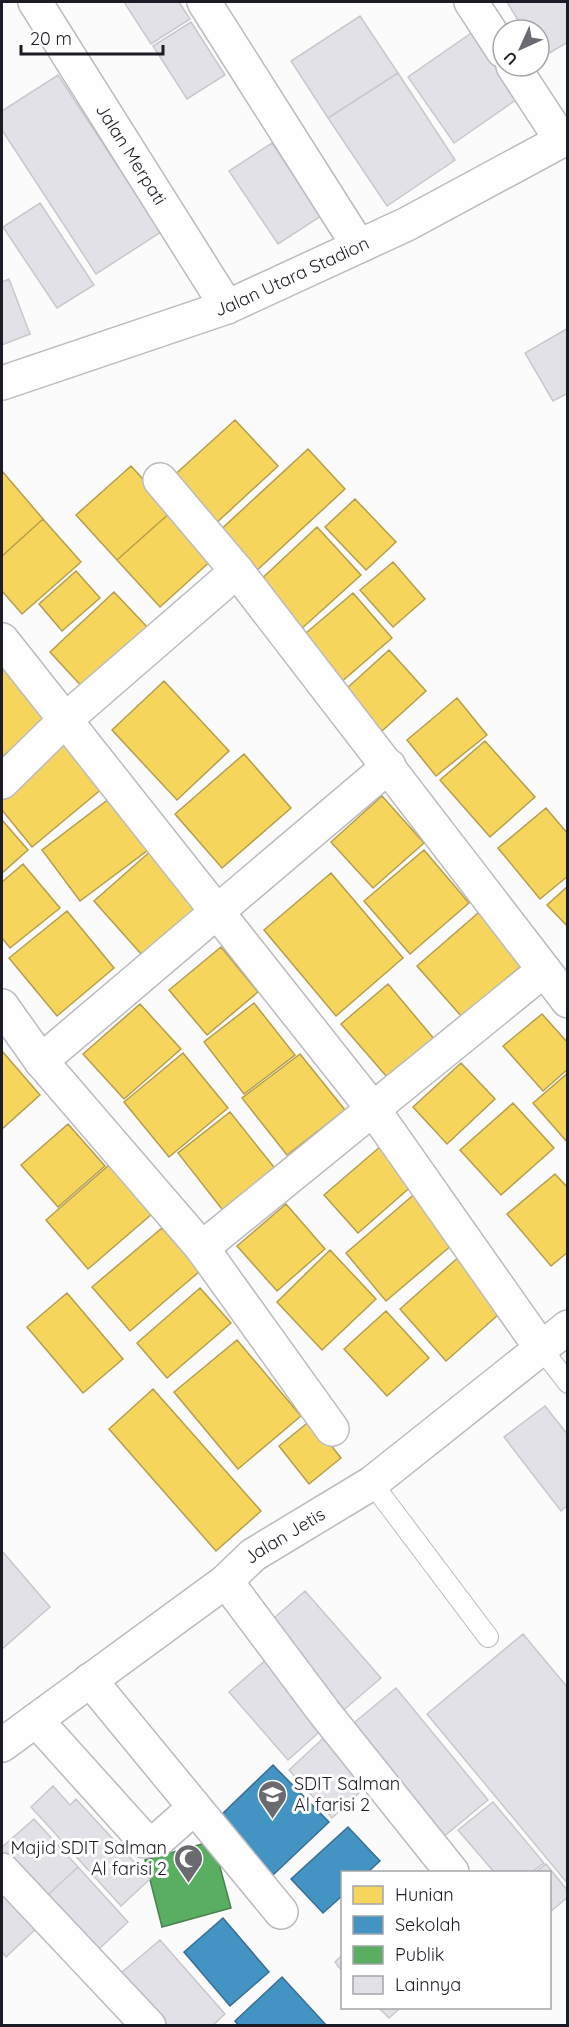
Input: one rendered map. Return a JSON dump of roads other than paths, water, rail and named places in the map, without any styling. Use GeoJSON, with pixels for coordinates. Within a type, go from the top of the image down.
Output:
{"type":"FeatureCollection","features":[{"type":"Feature","properties":{"kind":"street","name":"Jalan Merpati"},"geometry":{"type":"LineString","coordinates":[[35,2],[227,307]]}},
{"type":"Feature","properties":{"kind":"street"},"geometry":{"type":"LineString","coordinates":[[204,2],[358,245]]}},
{"type":"Feature","properties":{"kind":"street"},"geometry":{"type":"LineString","coordinates":[[471,2],[491,33]]}},
{"type":"Feature","properties":{"kind":"street"},"geometry":{"type":"LineString","coordinates":[[522,78],[565,139]]}},
{"type":"Feature","properties":{"kind":"street","name":"Jalan Utara Stadion"},"geometry":{"type":"LineString","coordinates":[[2,383],[227,307],[407,224],[565,139]]}},
{"type":"Feature","properties":{"kind":"street"},"geometry":{"type":"LineString","coordinates":[[160,480],[237,570],[567,1001]]}},
{"type":"Feature","properties":{"kind":"street"},"geometry":{"type":"LineString","coordinates":[[2,782],[65,720],[237,570]]}},
{"type":"Feature","properties":{"kind":"street"},"geometry":{"type":"LineString","coordinates":[[2,640],[373,1109],[541,1348]]}},
{"type":"Feature","properties":{"kind":"street"},"geometry":{"type":"LineString","coordinates":[[41,1061],[389,766]]}},
{"type":"Feature","properties":{"kind":"street"},"geometry":{"type":"LineString","coordinates":[[202,1248],[544,970]]}},
{"type":"Feature","properties":{"kind":"street"},"geometry":{"type":"LineString","coordinates":[[2,1006],[41,1061],[202,1248],[332,1429]]}},
{"type":"Feature","properties":{"kind":"street","name":"Jalan Jetis"},"geometry":{"type":"LineString","coordinates":[[2,1744],[226,1581],[253,1555],[372,1483],[567,1327]]}},
{"type":"Feature","properties":{"kind":"street"},"geometry":{"type":"LineString","coordinates":[[226,1581],[324,1712],[451,1871]]}},
{"type":"Feature","properties":{"kind":"street"},"geometry":{"type":"LineString","coordinates":[[90,1680],[281,1912]]}},
{"type":"Feature","properties":{"kind":"street"},"geometry":{"type":"LineString","coordinates":[[36,1720],[145,1841],[159,1839],[194,1808]]}},
{"type":"Feature","properties":{"kind":"street"},"geometry":{"type":"LineString","coordinates":[[2,1870],[149,2025]]}},
{"type":"Feature","properties":{"kind":"lane"},"geometry":{"type":"LineString","coordinates":[[541,1348],[567,1383]]}},
{"type":"Feature","properties":{"kind":"lane"},"geometry":{"type":"LineString","coordinates":[[372,1483],[488,1637]]}},
{"type":"Feature","properties":{"kind":"place","name":"SDIT Salman Al farisi 2"},"geometry":{"type":"Point","coordinates":[273,1820]}},
{"type":"Feature","properties":{"kind":"place","name":"Majid SDIT Salman Al farisi 2"},"geometry":{"type":"Point","coordinates":[188,1884]}}]}
